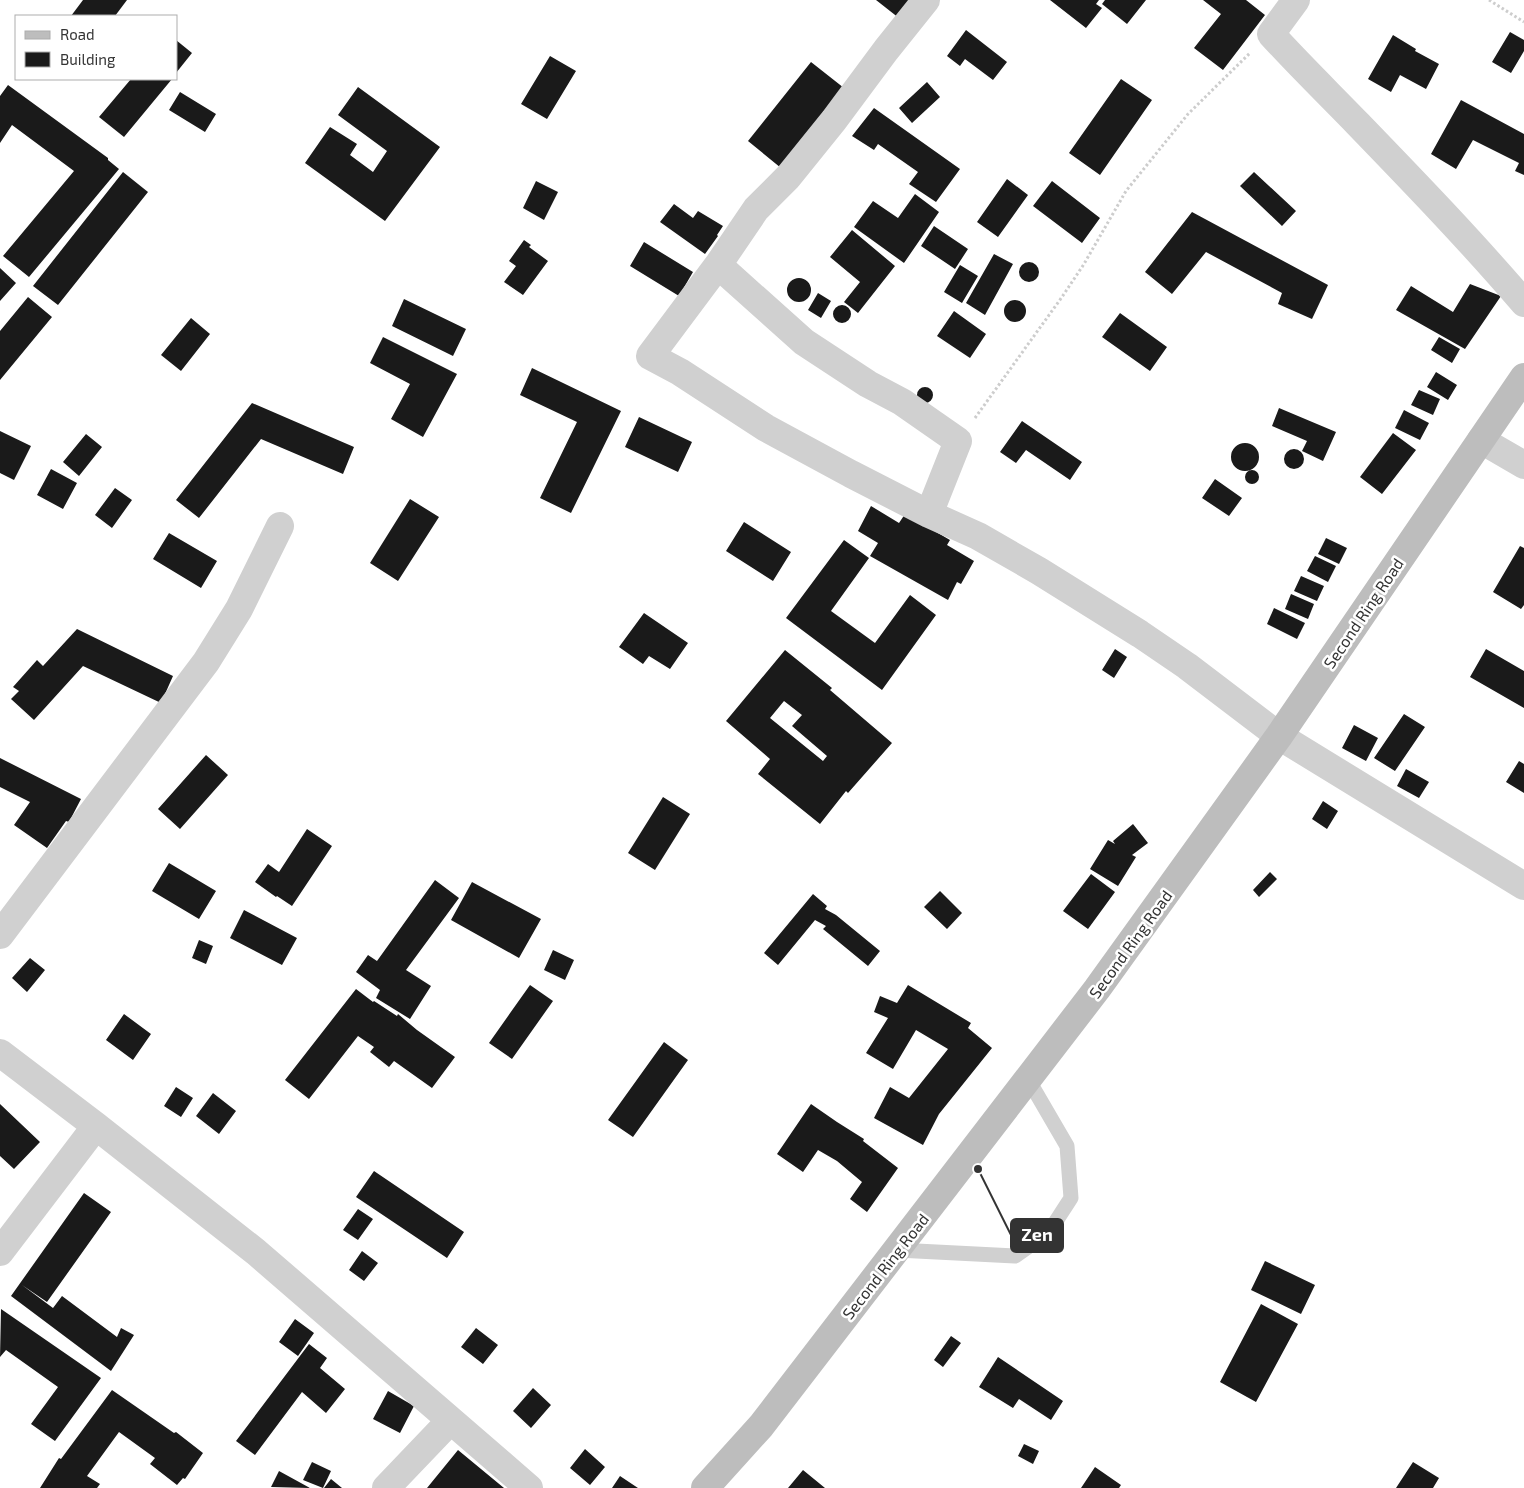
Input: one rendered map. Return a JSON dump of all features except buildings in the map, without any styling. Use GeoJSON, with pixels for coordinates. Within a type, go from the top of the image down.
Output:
{"type":"FeatureCollection","features":[{"type":"Feature","properties":{"kind":"main road","name":"Second Ring Road"},"geometry":{"type":"LineString","coordinates":[[705,1488],[761,1426],[1097,989],[1279,736],[1524,377]]}},
{"type":"Feature","properties":{"kind":"street"},"geometry":{"type":"LineString","coordinates":[[926,0],[788,177],[756,209],[718,265],[650,356],[680,372],[766,428],[929,514],[978,536],[1040,571],[1187,666],[1279,736],[1524,886]]}},
{"type":"Feature","properties":{"kind":"street"},"geometry":{"type":"LineString","coordinates":[[1296,0],[1271,34],[1299,66],[1425,193],[1524,303]]}},
{"type":"Feature","properties":{"kind":"street"},"geometry":{"type":"LineString","coordinates":[[718,265],[804,342],[868,384],[902,402],[958,440],[929,514]]}},
{"type":"Feature","properties":{"kind":"street"},"geometry":{"type":"LineString","coordinates":[[1480,440],[1524,465]]}},
{"type":"Feature","properties":{"kind":"street"},"geometry":{"type":"LineString","coordinates":[[0,935],[206,662],[239,609],[280,526]]}},
{"type":"Feature","properties":{"kind":"street"},"geometry":{"type":"LineString","coordinates":[[0,1054],[96,1126],[256,1252],[529,1488]]}},
{"type":"Feature","properties":{"kind":"street"},"geometry":{"type":"LineString","coordinates":[[0,1252],[96,1126]]}},
{"type":"Feature","properties":{"kind":"street"},"geometry":{"type":"LineString","coordinates":[[386,1488],[450,1420]]}},
{"type":"Feature","properties":{"kind":"lane"},"geometry":{"type":"LineString","coordinates":[[897,1250],[1015,1256],[1049,1232],[1070,1198],[1067,1146],[1028,1079]]}},
{"type":"Feature","properties":{"kind":"path"},"geometry":{"type":"LineString","coordinates":[[1489,0],[1524,22]]}},
{"type":"Feature","properties":{"kind":"path"},"geometry":{"type":"LineString","coordinates":[[958,440],[1062,297],[1084,264],[1126,192],[1188,114],[1271,34]]}},
{"type":"Feature","properties":{"kind":"place","name":"Zen"},"geometry":{"type":"Point","coordinates":[978,1169]}}]}
